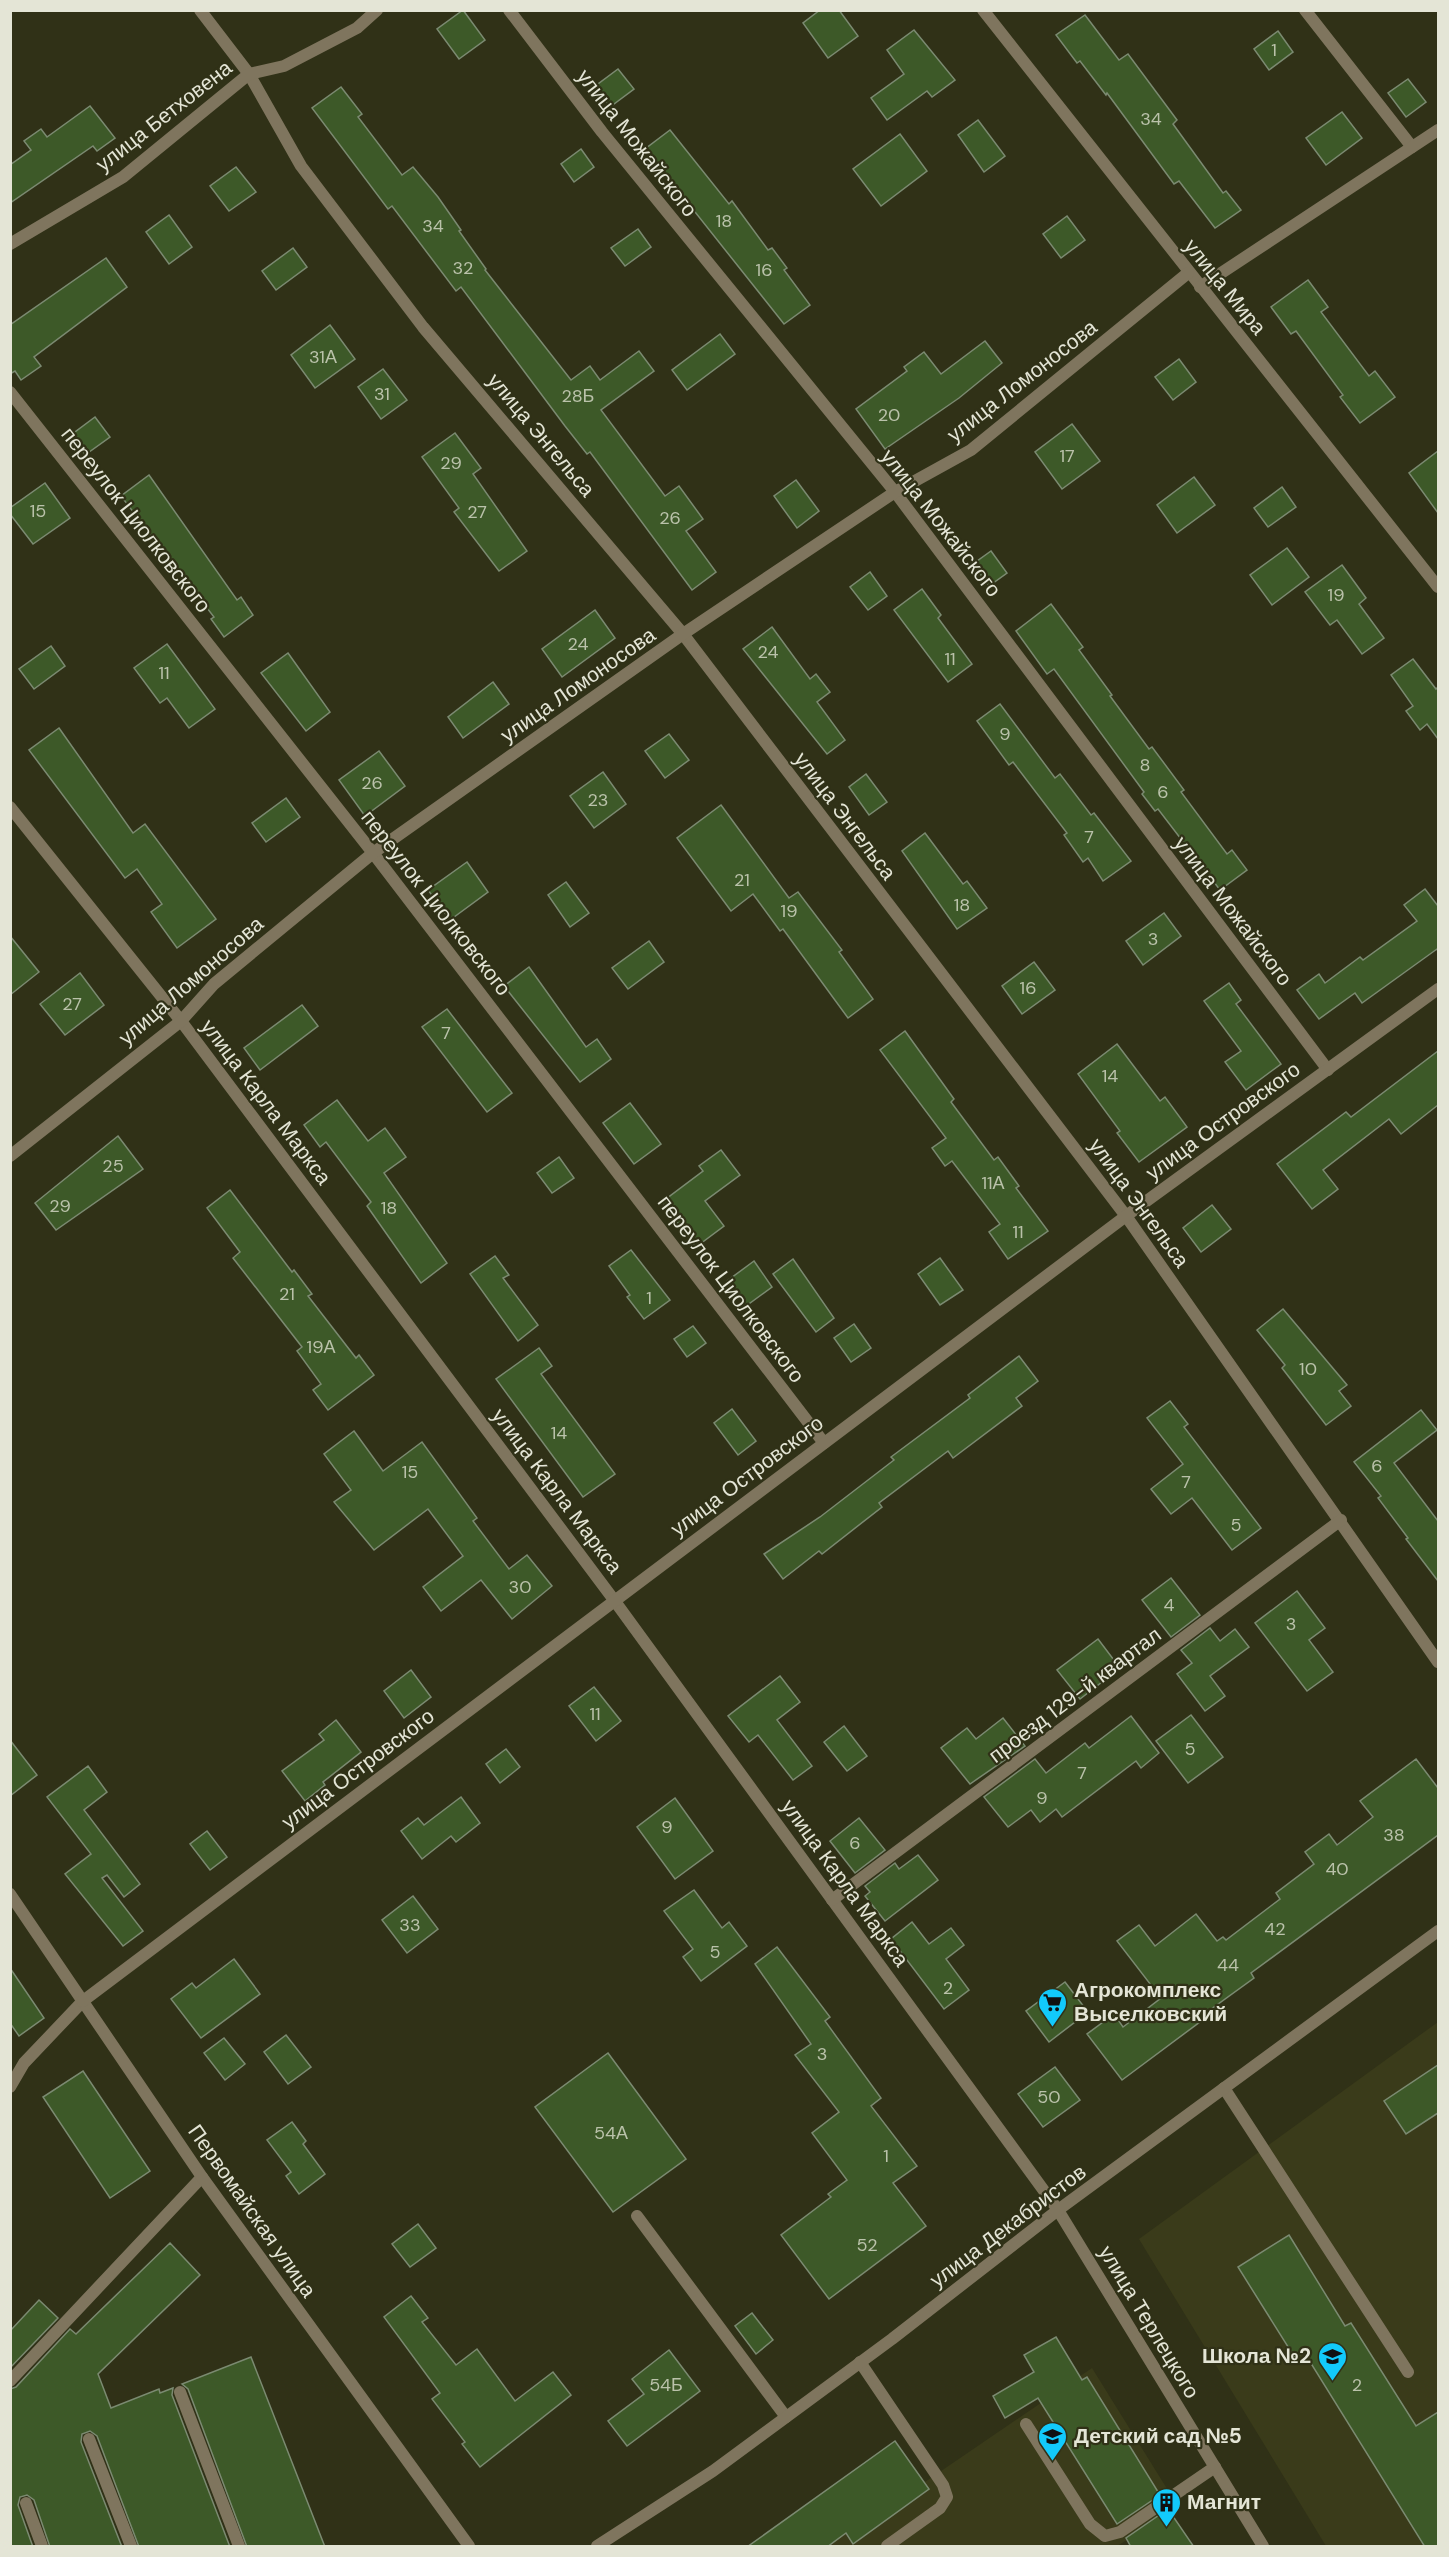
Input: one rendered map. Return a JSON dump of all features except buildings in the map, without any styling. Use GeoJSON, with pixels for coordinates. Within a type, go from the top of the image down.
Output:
{"type":"FeatureCollection","features":[{"type":"Feature","properties":{"kind":"street","name":"улица Энгельса"},"geometry":{"type":"LineString","coordinates":[[200,10],[249,74],[301,166],[423,327],[683,634],[1126,1216],[1341,1520],[1438,1662]]}},
{"type":"Feature","properties":{"kind":"street","name":"улица Бетховена"},"geometry":{"type":"LineString","coordinates":[[10,244],[123,177],[249,74],[284,66],[357,27],[377,10]]}},
{"type":"Feature","properties":{"kind":"street","name":"улица Можайского"},"geometry":{"type":"LineString","coordinates":[[509,10],[602,132],[895,492],[1328,1070]]}},
{"type":"Feature","properties":{"kind":"street","name":"улица Мира"},"geometry":{"type":"LineString","coordinates":[[983,10],[1188,273],[1438,587]]}},
{"type":"Feature","properties":{"kind":"street"},"geometry":{"type":"LineString","coordinates":[[1305,10],[1412,147]]}},
{"type":"Feature","properties":{"kind":"street"},"geometry":{"type":"LineString","coordinates":[[1200,287],[1438,130]]}},
{"type":"Feature","properties":{"kind":"street","name":"улица Ломоносова"},"geometry":{"type":"LineString","coordinates":[[10,1156],[181,1021],[214,984],[374,853],[683,634],[895,492],[971,450],[1188,273]]}},
{"type":"Feature","properties":{"kind":"street","name":"переулок Циолковского"},"geometry":{"type":"LineString","coordinates":[[10,392],[374,853],[824,1443]]}},
{"type":"Feature","properties":{"kind":"street","name":"улица Карла Маркса"},"geometry":{"type":"LineString","coordinates":[[10,807],[181,1021],[614,1600],[1058,2210]]}},
{"type":"Feature","properties":{"kind":"street","name":"улица Островского"},"geometry":{"type":"LineString","coordinates":[[10,2087],[24,2063],[83,2001],[1126,1216],[1438,989]]}},
{"type":"Feature","properties":{"kind":"street","name":"проезд 129-й квартал"},"geometry":{"type":"LineString","coordinates":[[832,1900],[1341,1520]]}},
{"type":"Feature","properties":{"kind":"street","name":"Первомайская улица"},"geometry":{"type":"LineString","coordinates":[[10,1894],[202,2177],[470,2547]]}},
{"type":"Feature","properties":{"kind":"street","name":"улица Декабристов"},"geometry":{"type":"LineString","coordinates":[[597,2547],[713,2471],[1058,2210],[1438,1931]]}},
{"type":"Feature","properties":{"kind":"street"},"geometry":{"type":"LineString","coordinates":[[1224,2088],[1408,2372]]}},
{"type":"Feature","properties":{"kind":"street"},"geometry":{"type":"LineString","coordinates":[[10,2382],[202,2177]]}},
{"type":"Feature","properties":{"kind":"street","name":"улица Терлецкого"},"geometry":{"type":"LineString","coordinates":[[1058,2210],[1263,2547]]}},
{"type":"Feature","properties":{"kind":"street"},"geometry":{"type":"LineString","coordinates":[[637,2216],[786,2417]]}},
{"type":"Feature","properties":{"kind":"street"},"geometry":{"type":"LineString","coordinates":[[860,2362],[943,2485],[947,2497],[940,2508],[887,2547]]}},
{"type":"Feature","properties":{"kind":"street"},"geometry":{"type":"LineString","coordinates":[[180,2392],[239,2547]]}},
{"type":"Feature","properties":{"kind":"street"},"geometry":{"type":"LineString","coordinates":[[1026,2424],[1090,2524],[1106,2536],[1120,2532],[1215,2467]]}},
{"type":"Feature","properties":{"kind":"street"},"geometry":{"type":"LineString","coordinates":[[89,2439],[131,2547]]}},
{"type":"Feature","properties":{"kind":"street"},"geometry":{"type":"LineString","coordinates":[[26,2503],[42,2547]]}},
{"type":"Feature","properties":{"kind":"shaded area","name":"Школа №2"},"geometry":{"type":"Polygon","coordinates":[[[1438,2022],[1438,2546],[1326,2546],[1139,2239],[1438,2022]]]}},
{"type":"Feature","properties":{"kind":"shaded area","name":"Детский сад №5"},"geometry":{"type":"Polygon","coordinates":[[[1092,2368],[1179,2508],[1117,2546],[752,2546],[751,2544],[895,2441],[925,2482],[1092,2368]]]}},
{"type":"Feature","properties":{"kind":"place","name":"Агрокомплекс Выселковский"},"geometry":{"type":"Point","coordinates":[1053,2028]}},
{"type":"Feature","properties":{"kind":"place","name":"Школа №2"},"geometry":{"type":"Point","coordinates":[1332,2382]}},
{"type":"Feature","properties":{"kind":"place","name":"Детский сад №5"},"geometry":{"type":"Point","coordinates":[1053,2462]}},
{"type":"Feature","properties":{"kind":"place","name":"Магнит"},"geometry":{"type":"Point","coordinates":[1166,2528]}}]}
